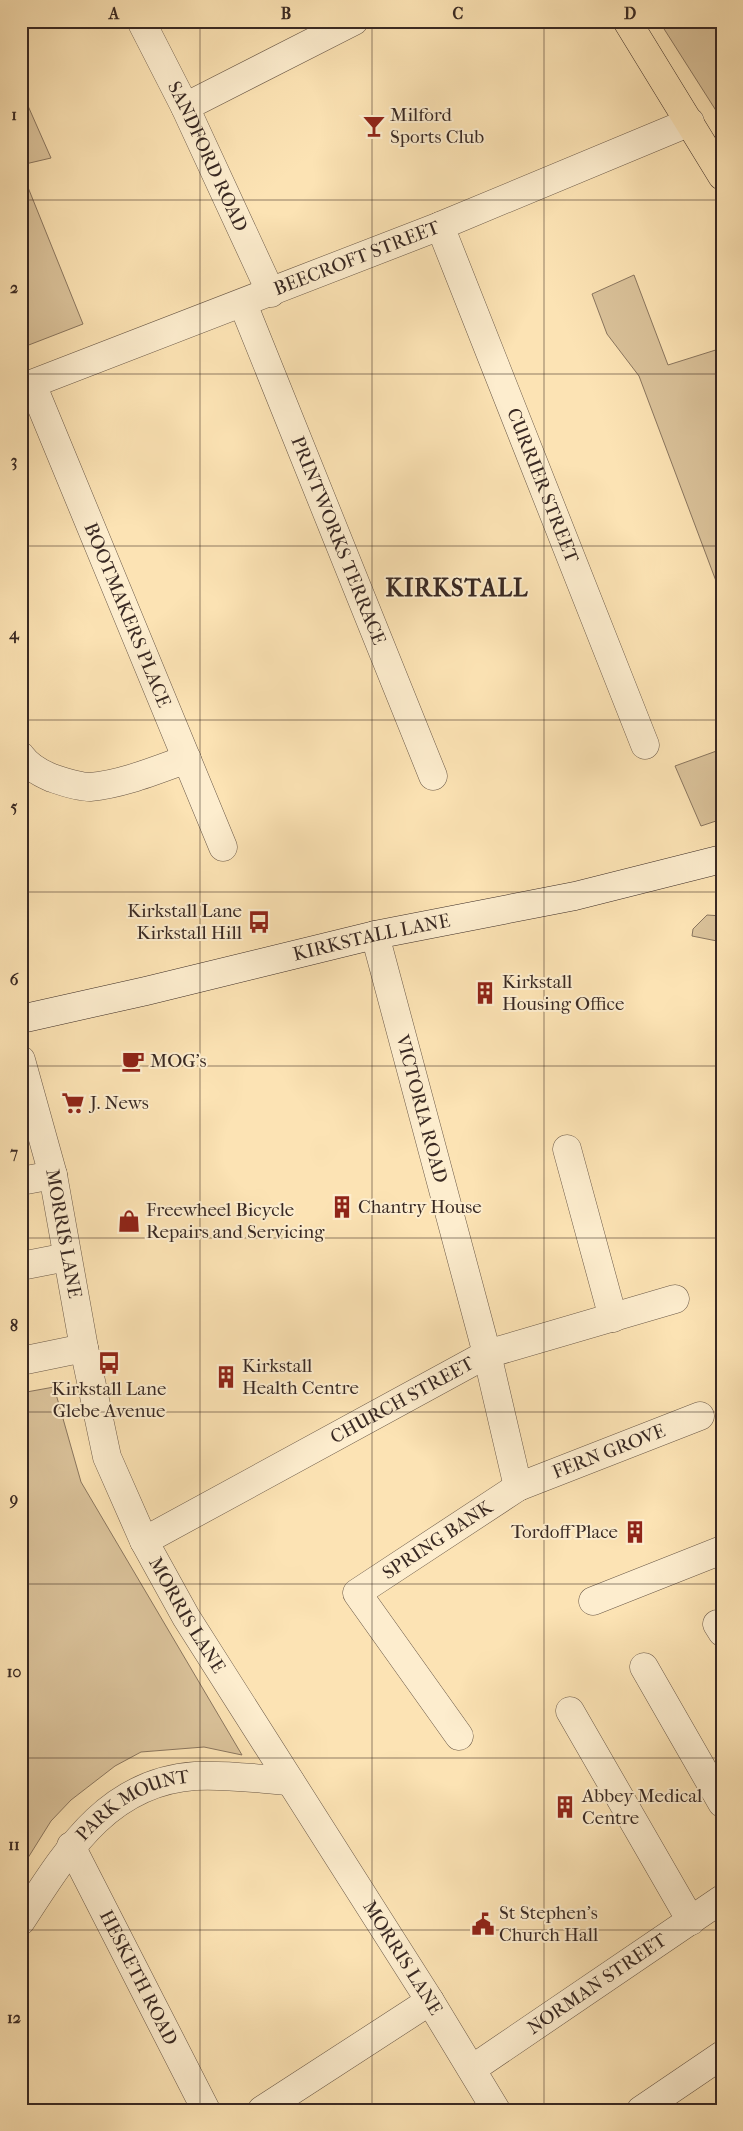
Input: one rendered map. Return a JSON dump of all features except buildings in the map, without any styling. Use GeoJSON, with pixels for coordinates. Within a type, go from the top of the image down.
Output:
{"type":"FeatureCollection","features":[{"type":"Feature","properties":{"kind":"main road"},"geometry":{"type":"LineString","coordinates":[[626,21],[722,176]]}},
{"type":"Feature","properties":{"kind":"street","name":"SANDFORD ROAD"},"geometry":{"type":"LineString","coordinates":[[141,21],[185,107],[271,293]]}},
{"type":"Feature","properties":{"kind":"street"},"geometry":{"type":"LineString","coordinates":[[185,107],[354,21]]}},
{"type":"Feature","properties":{"kind":"street","name":"BEECROFT STREET"},"geometry":{"type":"LineString","coordinates":[[27,386],[243,304],[440,226],[690,122]]}},
{"type":"Feature","properties":{"kind":"street","name":"CURRIER STREET"},"geometry":{"type":"LineString","coordinates":[[440,226],[645,745]]}},
{"type":"Feature","properties":{"kind":"street","name":"PRINTWORKS TERRACE"},"geometry":{"type":"LineString","coordinates":[[243,304],[433,776]]}},
{"type":"Feature","properties":{"kind":"street","name":"BOOTMAKERS PLACE"},"geometry":{"type":"LineString","coordinates":[[27,386],[223,847]]}},
{"type":"Feature","properties":{"kind":"street"},"geometry":{"type":"LineString","coordinates":[[21,756],[25,762],[42,774],[67,783],[88,787],[122,781],[187,759]]}},
{"type":"Feature","properties":{"kind":"street","name":"KIRKSTALL LANE"},"geometry":{"type":"LineString","coordinates":[[21,1019],[146,991],[375,935],[576,896],[722,859]]}},
{"type":"Feature","properties":{"kind":"street","name":"VICTORIA ROAD"},"geometry":{"type":"LineString","coordinates":[[375,935],[487,1354],[518,1487]]}},
{"type":"Feature","properties":{"kind":"street","name":"MORRIS LANE"},"geometry":{"type":"LineString","coordinates":[[21,1060],[53,1175],[84,1348],[107,1457],[144,1541],[186,1617],[430,2001],[496,2110]]}},
{"type":"Feature","properties":{"kind":"street"},"geometry":{"type":"LineString","coordinates":[[567,1149],[612,1318]]}},
{"type":"Feature","properties":{"kind":"street"},"geometry":{"type":"LineString","coordinates":[[21,1181],[53,1175]]}},
{"type":"Feature","properties":{"kind":"street"},"geometry":{"type":"LineString","coordinates":[[21,1266],[67,1257]]}},
{"type":"Feature","properties":{"kind":"street","name":"CHURCH STREET"},"geometry":{"type":"LineString","coordinates":[[144,1541],[487,1354],[675,1299]]}},
{"type":"Feature","properties":{"kind":"street"},"geometry":{"type":"LineString","coordinates":[[21,1361],[84,1348]]}},
{"type":"Feature","properties":{"kind":"street","name":"FERN GROVE"},"geometry":{"type":"LineString","coordinates":[[518,1487],[700,1416]]}},
{"type":"Feature","properties":{"kind":"street","name":"SPRING BANK"},"geometry":{"type":"LineString","coordinates":[[459,1736],[357,1593],[518,1487]]}},
{"type":"Feature","properties":{"kind":"street"},"geometry":{"type":"LineString","coordinates":[[593,1601],[722,1550]]}},
{"type":"Feature","properties":{"kind":"street"},"geometry":{"type":"LineString","coordinates":[[644,1667],[722,1803]]}},
{"type":"Feature","properties":{"kind":"street"},"geometry":{"type":"LineString","coordinates":[[570,1711],[690,1921]]}},
{"type":"Feature","properties":{"kind":"street","name":"PARK MOUNT"},"geometry":{"type":"LineString","coordinates":[[21,1921],[70,1846],[115,1803],[152,1784],[195,1776],[290,1780]]}},
{"type":"Feature","properties":{"kind":"street","name":"HESKETH ROAD"},"geometry":{"type":"LineString","coordinates":[[70,1846],[198,2105]]}},
{"type":"Feature","properties":{"kind":"street","name":"NORMAN STREET"},"geometry":{"type":"LineString","coordinates":[[472,2069],[722,1900]]}},
{"type":"Feature","properties":{"kind":"street"},"geometry":{"type":"LineString","coordinates":[[262,2110],[430,2001]]}},
{"type":"Feature","properties":{"kind":"street"},"geometry":{"type":"LineString","coordinates":[[641,2110],[722,2055]]}},
{"type":"Feature","properties":{"kind":"shaded area"},"geometry":{"type":"Polygon","coordinates":[[[659,21],[722,21],[722,120],[659,21]]]}},
{"type":"Feature","properties":{"kind":"shaded area"},"geometry":{"type":"Polygon","coordinates":[[[21,90],[51,158],[21,165],[21,90]]]}},
{"type":"Feature","properties":{"kind":"shaded area"},"geometry":{"type":"Polygon","coordinates":[[[21,170],[83,324],[21,348],[21,170]]]}},
{"type":"Feature","properties":{"kind":"shaded area"},"geometry":{"type":"Polygon","coordinates":[[[634,275],[668,365],[722,348],[722,597],[639,376],[607,334],[592,294],[634,275]]]}},
{"type":"Feature","properties":{"kind":"shaded area"},"geometry":{"type":"Polygon","coordinates":[[[722,749],[722,819],[701,826],[675,766],[722,749]]]}},
{"type":"Feature","properties":{"kind":"shaded area"},"geometry":{"type":"Polygon","coordinates":[[[707,915],[722,916],[722,942],[692,936],[693,929],[707,915]]]}},
{"type":"Feature","properties":{"kind":"shaded area"},"geometry":{"type":"Polygon","coordinates":[[[54,1387],[81,1482],[242,1755],[204,1747],[141,1752],[115,1766],[71,1800],[51,1821],[21,1869],[21,1393],[54,1387]]]}},
{"type":"Feature","properties":{"kind":"place","name":"Milford Sports Club"},"geometry":{"type":"Point","coordinates":[374,126]}},
{"type":"Feature","properties":{"kind":"place","name":"Kirkstall Lane Kirkstall Hill"},"geometry":{"type":"Point","coordinates":[259,922]}},
{"type":"Feature","properties":{"kind":"place","name":"Kirkstall Housing Office"},"geometry":{"type":"Point","coordinates":[485,993]}},
{"type":"Feature","properties":{"kind":"place","name":"MOG's"},"geometry":{"type":"Point","coordinates":[133,1061]}},
{"type":"Feature","properties":{"kind":"place","name":"J. News"},"geometry":{"type":"Point","coordinates":[73,1103]}},
{"type":"Feature","properties":{"kind":"place","name":"Chantry House"},"geometry":{"type":"Point","coordinates":[342,1207]}},
{"type":"Feature","properties":{"kind":"place","name":"Freewheel Bicycle Repairs and Servicing"},"geometry":{"type":"Point","coordinates":[129,1221]}},
{"type":"Feature","properties":{"kind":"place","name":"Kirkstall Lane Glebe Avenue"},"geometry":{"type":"Point","coordinates":[109,1363]}},
{"type":"Feature","properties":{"kind":"place","name":"Kirkstall Health Centre"},"geometry":{"type":"Point","coordinates":[226,1377]}},
{"type":"Feature","properties":{"kind":"place","name":"Tordoff Place"},"geometry":{"type":"Point","coordinates":[635,1532]}},
{"type":"Feature","properties":{"kind":"place","name":"Abbey Medical Centre"},"geometry":{"type":"Point","coordinates":[565,1807]}},
{"type":"Feature","properties":{"kind":"place","name":"St Stephen's Church Hall"},"geometry":{"type":"Point","coordinates":[483,1924]}},
{"type":"Feature","properties":{"kind":"district","name":"KIRKSTALL"},"geometry":{"type":"Point","coordinates":[457,588]}}]}
